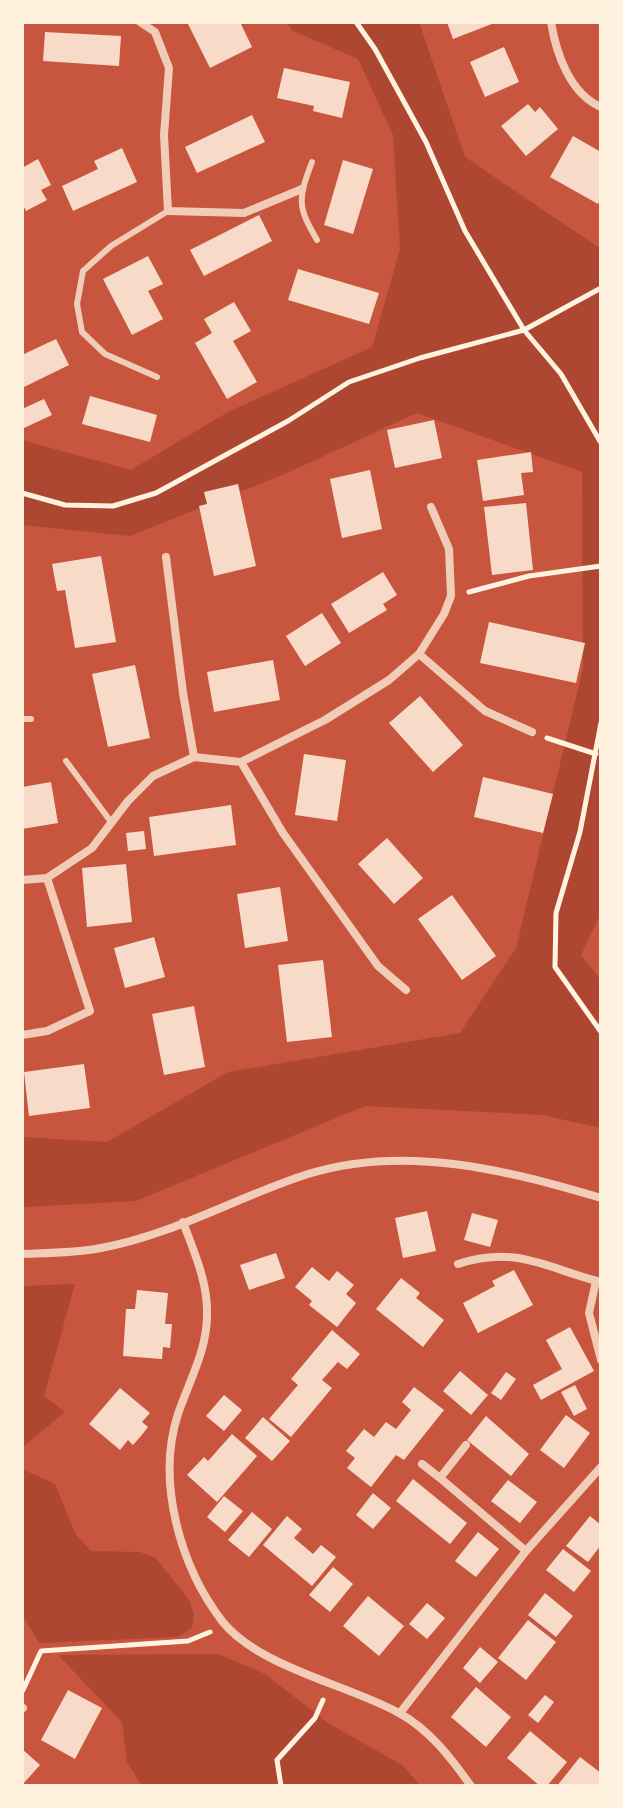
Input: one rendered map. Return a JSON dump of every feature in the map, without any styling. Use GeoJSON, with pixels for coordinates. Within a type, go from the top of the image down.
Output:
{"type":"FeatureCollection","features":[{"type":"Feature","properties":{"kind":"street"},"geometry":{"type":"LineString","coordinates":[[140,22],[155,32],[169,68],[164,135],[168,211],[244,213],[302,189]]}},
{"type":"Feature","properties":{"kind":"street"},"geometry":{"type":"LineString","coordinates":[[551,22],[556,52],[586,101],[601,107]]}},
{"type":"Feature","properties":{"kind":"street"},"geometry":{"type":"LineString","coordinates":[[22,880],[47,878],[92,848],[153,776],[194,757],[241,762],[325,720],[389,680],[419,654],[444,614],[451,596],[449,549],[431,507]]}},
{"type":"Feature","properties":{"kind":"street"},"geometry":{"type":"LineString","coordinates":[[166,557],[194,757]]}},
{"type":"Feature","properties":{"kind":"street"},"geometry":{"type":"LineString","coordinates":[[419,654],[485,711],[532,732]]}},
{"type":"Feature","properties":{"kind":"street"},"geometry":{"type":"LineString","coordinates":[[241,762],[283,833],[378,966],[406,990]]}},
{"type":"Feature","properties":{"kind":"street"},"geometry":{"type":"LineString","coordinates":[[22,1035],[47,1031],[90,1011],[47,878]]}},
{"type":"Feature","properties":{"kind":"street"},"geometry":{"type":"LineString","coordinates":[[22,1254],[103,1248],[183,1222],[310,1174],[389,1161],[428,1160],[479,1166],[601,1198]]}},
{"type":"Feature","properties":{"kind":"street"},"geometry":{"type":"LineString","coordinates":[[183,1222],[202,1276],[207,1318],[197,1369],[178,1413],[171,1442],[169,1475],[174,1508],[203,1592],[224,1623],[251,1645],[278,1660],[400,1713],[426,1731],[471,1786]]}},
{"type":"Feature","properties":{"kind":"street"},"geometry":{"type":"LineString","coordinates":[[458,1264],[506,1254],[598,1282],[589,1313],[601,1360]]}},
{"type":"Feature","properties":{"kind":"street"},"geometry":{"type":"LineString","coordinates":[[440,1478],[466,1445]]}},
{"type":"Feature","properties":{"kind":"street"},"geometry":{"type":"LineString","coordinates":[[422,1464],[526,1551]]}},
{"type":"Feature","properties":{"kind":"street"},"geometry":{"type":"LineString","coordinates":[[400,1713],[526,1551],[601,1467]]}},
{"type":"Feature","properties":{"kind":"lane"},"geometry":{"type":"LineString","coordinates":[[312,162],[302,189],[302,215],[317,240]]}},
{"type":"Feature","properties":{"kind":"lane"},"geometry":{"type":"LineString","coordinates":[[157,377],[105,354],[82,332],[77,304],[83,271],[111,246],[168,211]]}},
{"type":"Feature","properties":{"kind":"lane"},"geometry":{"type":"LineString","coordinates":[[22,719],[31,719]]}},
{"type":"Feature","properties":{"kind":"lane"},"geometry":{"type":"LineString","coordinates":[[66,761],[111,822]]}},
{"type":"Feature","properties":{"kind":"path"},"geometry":{"type":"LineString","coordinates":[[356,22],[375,49],[426,142],[465,231],[524,330],[561,374],[601,443]]}},
{"type":"Feature","properties":{"kind":"path"},"geometry":{"type":"LineString","coordinates":[[22,493],[65,505],[113,506],[156,493],[288,421],[349,382],[420,358],[524,330],[601,288]]}},
{"type":"Feature","properties":{"kind":"path"},"geometry":{"type":"LineString","coordinates":[[451,596],[529,576],[601,566]]}},
{"type":"Feature","properties":{"kind":"path"},"geometry":{"type":"LineString","coordinates":[[601,723],[580,832],[556,913],[555,967],[601,1032]]}},
{"type":"Feature","properties":{"kind":"path"},"geometry":{"type":"LineString","coordinates":[[532,732],[596,754]]}},
{"type":"Feature","properties":{"kind":"path"},"geometry":{"type":"LineString","coordinates":[[23,1709],[23,1686],[41,1651],[188,1641],[212,1632],[224,1623]]}},
{"type":"Feature","properties":{"kind":"path"},"geometry":{"type":"LineString","coordinates":[[281,1786],[277,1760],[315,1718],[332,1683]]}},
{"type":"Feature","properties":{"kind":"shaded area"},"geometry":{"type":"Polygon","coordinates":[[[287,22],[419,22],[465,157],[601,249],[601,913],[581,955],[601,980],[601,1128],[542,1115],[365,1106],[136,1201],[26,1207],[22,1206],[22,1137],[107,1142],[228,1072],[460,1033],[516,948],[583,668],[582,472],[417,413],[287,473],[130,536],[22,525],[22,440],[131,470],[228,412],[372,347],[400,249],[393,135],[358,59],[291,30],[287,22]]]}},
{"type":"Feature","properties":{"kind":"shaded area"},"geometry":{"type":"Polygon","coordinates":[[[75,1284],[44,1396],[65,1412],[22,1448],[22,1286],[75,1284]]]}},
{"type":"Feature","properties":{"kind":"shaded area"},"geometry":{"type":"Polygon","coordinates":[[[22,1469],[55,1484],[76,1535],[91,1551],[140,1552],[156,1558],[189,1600],[194,1614],[192,1628],[178,1637],[39,1643],[22,1614],[22,1469]]]}},
{"type":"Feature","properties":{"kind":"shaded area"},"geometry":{"type":"Polygon","coordinates":[[[218,1654],[265,1674],[328,1723],[402,1765],[421,1786],[142,1786],[127,1762],[122,1722],[58,1655],[218,1654]]]}},
{"type":"Feature","properties":{"kind":"building"},"geometry":{"type":"Polygon","coordinates":[[[187,22],[240,22],[252,47],[210,68],[187,22]]]}},
{"type":"Feature","properties":{"kind":"building"},"geometry":{"type":"Polygon","coordinates":[[[447,22],[497,22],[453,39],[447,22]]]}},
{"type":"Feature","properties":{"kind":"building"},"geometry":{"type":"Polygon","coordinates":[[[45,32],[121,36],[119,66],[43,61],[45,32]]]}},
{"type":"Feature","properties":{"kind":"building"},"geometry":{"type":"Polygon","coordinates":[[[504,47],[519,82],[485,97],[470,62],[504,47]]]}},
{"type":"Feature","properties":{"kind":"building"},"geometry":{"type":"Polygon","coordinates":[[[284,68],[350,82],[342,118],[313,111],[314,106],[277,98],[284,68]]]}},
{"type":"Feature","properties":{"kind":"building"},"geometry":{"type":"Polygon","coordinates":[[[528,104],[535,112],[540,107],[558,129],[526,156],[501,126],[528,104]]]}},
{"type":"Feature","properties":{"kind":"building"},"geometry":{"type":"Polygon","coordinates":[[[252,115],[265,142],[197,173],[185,147],[252,115]]]}},
{"type":"Feature","properties":{"kind":"building"},"geometry":{"type":"Polygon","coordinates":[[[573,136],[601,152],[601,198],[598,204],[550,177],[573,136]]]}},
{"type":"Feature","properties":{"kind":"building"},"geometry":{"type":"Polygon","coordinates":[[[122,148],[137,182],[73,211],[62,186],[98,169],[94,161],[122,148]]]}},
{"type":"Feature","properties":{"kind":"building"},"geometry":{"type":"Polygon","coordinates":[[[38,159],[51,185],[41,190],[47,200],[26,211],[22,203],[22,168],[38,159]]]}},
{"type":"Feature","properties":{"kind":"building"},"geometry":{"type":"Polygon","coordinates":[[[343,160],[373,169],[353,234],[324,225],[343,160]]]}},
{"type":"Feature","properties":{"kind":"building"},"geometry":{"type":"Polygon","coordinates":[[[259,215],[272,241],[204,276],[190,250],[259,215]]]}},
{"type":"Feature","properties":{"kind":"building"},"geometry":{"type":"Polygon","coordinates":[[[148,256],[163,284],[148,291],[163,319],[132,335],[103,279],[148,256]]]}},
{"type":"Feature","properties":{"kind":"building"},"geometry":{"type":"Polygon","coordinates":[[[298,269],[379,293],[369,324],[288,300],[298,269]]]}},
{"type":"Feature","properties":{"kind":"building"},"geometry":{"type":"Polygon","coordinates":[[[234,302],[251,331],[233,341],[257,382],[227,399],[195,343],[212,333],[204,319],[234,302]]]}},
{"type":"Feature","properties":{"kind":"building"},"geometry":{"type":"Polygon","coordinates":[[[56,339],[69,365],[22,388],[22,355],[56,339]]]}},
{"type":"Feature","properties":{"kind":"building"},"geometry":{"type":"Polygon","coordinates":[[[90,396],[157,415],[150,442],[82,424],[90,396]]]}},
{"type":"Feature","properties":{"kind":"building"},"geometry":{"type":"Polygon","coordinates":[[[44,399],[52,415],[22,429],[22,409],[44,399]]]}},
{"type":"Feature","properties":{"kind":"building"},"geometry":{"type":"Polygon","coordinates":[[[434,420],[442,458],[395,468],[387,430],[434,420]]]}},
{"type":"Feature","properties":{"kind":"building"},"geometry":{"type":"Polygon","coordinates":[[[531,452],[533,472],[521,473],[524,495],[483,501],[477,460],[531,452]]]}},
{"type":"Feature","properties":{"kind":"building"},"geometry":{"type":"Polygon","coordinates":[[[370,470],[382,529],[342,538],[330,479],[370,470]]]}},
{"type":"Feature","properties":{"kind":"building"},"geometry":{"type":"Polygon","coordinates":[[[238,484],[256,566],[214,576],[199,506],[207,504],[204,492],[238,484]]]}},
{"type":"Feature","properties":{"kind":"building"},"geometry":{"type":"Polygon","coordinates":[[[526,503],[533,570],[492,575],[484,507],[526,503]]]}},
{"type":"Feature","properties":{"kind":"building"},"geometry":{"type":"Polygon","coordinates":[[[101,556],[116,642],[75,648],[65,590],[57,591],[52,564],[101,556]]]}},
{"type":"Feature","properties":{"kind":"building"},"geometry":{"type":"Polygon","coordinates":[[[383,572],[397,595],[383,604],[387,610],[349,633],[331,604],[383,572]]]}},
{"type":"Feature","properties":{"kind":"building"},"geometry":{"type":"Polygon","coordinates":[[[322,613],[341,643],[305,666],[286,636],[322,613]]]}},
{"type":"Feature","properties":{"kind":"building"},"geometry":{"type":"Polygon","coordinates":[[[489,622],[585,643],[576,683],[480,663],[489,622]]]}},
{"type":"Feature","properties":{"kind":"building"},"geometry":{"type":"Polygon","coordinates":[[[273,660],[280,700],[214,712],[207,672],[273,660]]]}},
{"type":"Feature","properties":{"kind":"building"},"geometry":{"type":"Polygon","coordinates":[[[135,665],[150,738],[108,747],[92,674],[135,665]]]}},
{"type":"Feature","properties":{"kind":"building"},"geometry":{"type":"Polygon","coordinates":[[[420,696],[463,745],[433,772],[389,723],[420,696]]]}},
{"type":"Feature","properties":{"kind":"building"},"geometry":{"type":"Polygon","coordinates":[[[304,754],[346,760],[337,821],[295,815],[304,754]]]}},
{"type":"Feature","properties":{"kind":"building"},"geometry":{"type":"Polygon","coordinates":[[[483,777],[553,794],[543,833],[474,817],[483,777]]]}},
{"type":"Feature","properties":{"kind":"building"},"geometry":{"type":"Polygon","coordinates":[[[51,782],[58,823],[22,829],[22,787],[51,782]]]}},
{"type":"Feature","properties":{"kind":"building"},"geometry":{"type":"Polygon","coordinates":[[[231,805],[236,845],[154,856],[149,817],[231,805]]]}},
{"type":"Feature","properties":{"kind":"building"},"geometry":{"type":"Polygon","coordinates":[[[144,831],[146,849],[128,851],[126,833],[144,831]]]}},
{"type":"Feature","properties":{"kind":"building"},"geometry":{"type":"Polygon","coordinates":[[[387,838],[423,878],[394,904],[358,864],[387,838]]]}},
{"type":"Feature","properties":{"kind":"building"},"geometry":{"type":"Polygon","coordinates":[[[126,864],[132,922],[87,927],[82,868],[126,864]]]}},
{"type":"Feature","properties":{"kind":"building"},"geometry":{"type":"Polygon","coordinates":[[[280,887],[288,941],[245,948],[237,894],[280,887]]]}},
{"type":"Feature","properties":{"kind":"building"},"geometry":{"type":"Polygon","coordinates":[[[452,895],[496,956],[462,980],[418,919],[452,895]]]}},
{"type":"Feature","properties":{"kind":"building"},"geometry":{"type":"Polygon","coordinates":[[[154,937],[165,977],[125,988],[114,948],[154,937]]]}},
{"type":"Feature","properties":{"kind":"building"},"geometry":{"type":"Polygon","coordinates":[[[323,960],[332,1037],[287,1042],[278,965],[323,960]]]}},
{"type":"Feature","properties":{"kind":"building"},"geometry":{"type":"Polygon","coordinates":[[[194,1006],[205,1067],[164,1075],[152,1014],[194,1006]]]}},
{"type":"Feature","properties":{"kind":"building"},"geometry":{"type":"Polygon","coordinates":[[[84,1064],[90,1108],[29,1116],[24,1072],[84,1064]]]}},
{"type":"Feature","properties":{"kind":"building"},"geometry":{"type":"Polygon","coordinates":[[[427,1211],[436,1251],[403,1258],[395,1218],[427,1211]]]}},
{"type":"Feature","properties":{"kind":"building"},"geometry":{"type":"Polygon","coordinates":[[[472,1213],[498,1220],[490,1247],[464,1240],[472,1213]]]}},
{"type":"Feature","properties":{"kind":"building"},"geometry":{"type":"Polygon","coordinates":[[[276,1253],[285,1278],[249,1290],[240,1265],[276,1253]]]}},
{"type":"Feature","properties":{"kind":"building"},"geometry":{"type":"Polygon","coordinates":[[[312,1267],[329,1281],[337,1271],[354,1285],[346,1294],[356,1303],[337,1327],[309,1305],[312,1301],[295,1287],[312,1267]]]}},
{"type":"Feature","properties":{"kind":"building"},"geometry":{"type":"Polygon","coordinates":[[[514,1270],[533,1305],[478,1333],[463,1303],[495,1286],[492,1281],[514,1270]]]}},
{"type":"Feature","properties":{"kind":"building"},"geometry":{"type":"Polygon","coordinates":[[[401,1278],[420,1293],[416,1298],[444,1320],[423,1347],[376,1309],[401,1278]]]}},
{"type":"Feature","properties":{"kind":"building"},"geometry":{"type":"Polygon","coordinates":[[[137,1290],[168,1293],[165,1324],[172,1324],[170,1348],[163,1347],[162,1359],[123,1356],[126,1309],[135,1309],[137,1290]]]}},
{"type":"Feature","properties":{"kind":"building"},"geometry":{"type":"Polygon","coordinates":[[[570,1327],[594,1371],[541,1400],[533,1385],[562,1369],[546,1340],[570,1327]]]}},
{"type":"Feature","properties":{"kind":"building"},"geometry":{"type":"Polygon","coordinates":[[[332,1330],[360,1354],[347,1369],[338,1362],[322,1380],[332,1388],[291,1437],[269,1419],[298,1385],[291,1379],[332,1330]]]}},
{"type":"Feature","properties":{"kind":"building"},"geometry":{"type":"Polygon","coordinates":[[[460,1371],[488,1395],[471,1415],[443,1391],[460,1371]]]}},
{"type":"Feature","properties":{"kind":"building"},"geometry":{"type":"Polygon","coordinates":[[[506,1372],[516,1379],[501,1400],[491,1393],[506,1372]]]}},
{"type":"Feature","properties":{"kind":"building"},"geometry":{"type":"Polygon","coordinates":[[[575,1385],[587,1409],[574,1416],[561,1392],[575,1385]]]}},
{"type":"Feature","properties":{"kind":"building"},"geometry":{"type":"Polygon","coordinates":[[[414,1387],[444,1410],[404,1460],[396,1455],[371,1487],[347,1468],[355,1458],[346,1451],[364,1429],[374,1437],[386,1422],[396,1429],[411,1410],[402,1402],[414,1387]]]}},
{"type":"Feature","properties":{"kind":"building"},"geometry":{"type":"Polygon","coordinates":[[[120,1388],[150,1413],[142,1422],[148,1427],[141,1436],[133,1445],[128,1440],[120,1450],[89,1424],[120,1388]]]}},
{"type":"Feature","properties":{"kind":"building"},"geometry":{"type":"Polygon","coordinates":[[[224,1395],[242,1410],[224,1431],[206,1416],[224,1395]]]}},
{"type":"Feature","properties":{"kind":"building"},"geometry":{"type":"Polygon","coordinates":[[[566,1415],[590,1433],[564,1468],[540,1450],[566,1415]]]}},
{"type":"Feature","properties":{"kind":"building"},"geometry":{"type":"Polygon","coordinates":[[[486,1416],[529,1454],[511,1476],[467,1440],[486,1416]]]}},
{"type":"Feature","properties":{"kind":"building"},"geometry":{"type":"Polygon","coordinates":[[[263,1417],[290,1441],[272,1461],[245,1438],[263,1417]]]}},
{"type":"Feature","properties":{"kind":"building"},"geometry":{"type":"Polygon","coordinates":[[[232,1434],[257,1456],[217,1502],[187,1475],[204,1457],[208,1461],[232,1434]]]}},
{"type":"Feature","properties":{"kind":"building"},"geometry":{"type":"Polygon","coordinates":[[[413,1479],[467,1523],[450,1544],[396,1501],[413,1479]]]}},
{"type":"Feature","properties":{"kind":"building"},"geometry":{"type":"Polygon","coordinates":[[[508,1480],[537,1502],[520,1523],[491,1501],[508,1480]]]}},
{"type":"Feature","properties":{"kind":"building"},"geometry":{"type":"Polygon","coordinates":[[[373,1493],[391,1508],[373,1529],[356,1515],[373,1493]]]}},
{"type":"Feature","properties":{"kind":"building"},"geometry":{"type":"Polygon","coordinates":[[[224,1496],[243,1511],[225,1532],[207,1517],[224,1496]]]}},
{"type":"Feature","properties":{"kind":"building"},"geometry":{"type":"Polygon","coordinates":[[[252,1512],[272,1529],[249,1557],[228,1540],[252,1512]]]}},
{"type":"Feature","properties":{"kind":"building"},"geometry":{"type":"Polygon","coordinates":[[[287,1516],[302,1529],[294,1538],[313,1554],[321,1545],[336,1557],[312,1586],[263,1545],[287,1516]]]}},
{"type":"Feature","properties":{"kind":"building"},"geometry":{"type":"Polygon","coordinates":[[[590,1516],[601,1525],[601,1545],[588,1562],[566,1546],[590,1516]]]}},
{"type":"Feature","properties":{"kind":"building"},"geometry":{"type":"Polygon","coordinates":[[[478,1532],[499,1549],[476,1577],[455,1561],[478,1532]]]}},
{"type":"Feature","properties":{"kind":"building"},"geometry":{"type":"Polygon","coordinates":[[[563,1549],[591,1571],[574,1592],[546,1570],[563,1549]]]}},
{"type":"Feature","properties":{"kind":"building"},"geometry":{"type":"Polygon","coordinates":[[[333,1567],[353,1584],[330,1612],[309,1595],[333,1567]]]}},
{"type":"Feature","properties":{"kind":"building"},"geometry":{"type":"Polygon","coordinates":[[[545,1593],[573,1616],[556,1637],[528,1615],[545,1593]]]}},
{"type":"Feature","properties":{"kind":"building"},"geometry":{"type":"Polygon","coordinates":[[[368,1596],[404,1626],[379,1656],[343,1626],[368,1596]]]}},
{"type":"Feature","properties":{"kind":"building"},"geometry":{"type":"Polygon","coordinates":[[[427,1603],[445,1618],[427,1639],[409,1624],[427,1603]]]}},
{"type":"Feature","properties":{"kind":"building"},"geometry":{"type":"Polygon","coordinates":[[[528,1620],[556,1642],[526,1680],[498,1658],[528,1620]]]}},
{"type":"Feature","properties":{"kind":"building"},"geometry":{"type":"Polygon","coordinates":[[[480,1647],[498,1662],[480,1683],[463,1668],[480,1647]]]}},
{"type":"Feature","properties":{"kind":"building"},"geometry":{"type":"Polygon","coordinates":[[[476,1687],[511,1717],[486,1747],[451,1717],[476,1687]]]}},
{"type":"Feature","properties":{"kind":"building"},"geometry":{"type":"Polygon","coordinates":[[[68,1690],[102,1708],[75,1759],[41,1740],[68,1690]]]}},
{"type":"Feature","properties":{"kind":"building"},"geometry":{"type":"Polygon","coordinates":[[[545,1695],[554,1702],[538,1723],[528,1715],[545,1695]]]}},
{"type":"Feature","properties":{"kind":"building"},"geometry":{"type":"Polygon","coordinates":[[[530,1731],[567,1762],[547,1786],[540,1786],[507,1758],[530,1731]]]}},
{"type":"Feature","properties":{"kind":"building"},"geometry":{"type":"Polygon","coordinates":[[[22,1749],[40,1765],[22,1785],[22,1749]]]}},
{"type":"Feature","properties":{"kind":"building"},"geometry":{"type":"Polygon","coordinates":[[[580,1757],[601,1773],[601,1786],[557,1786],[580,1757]]]}}]}
